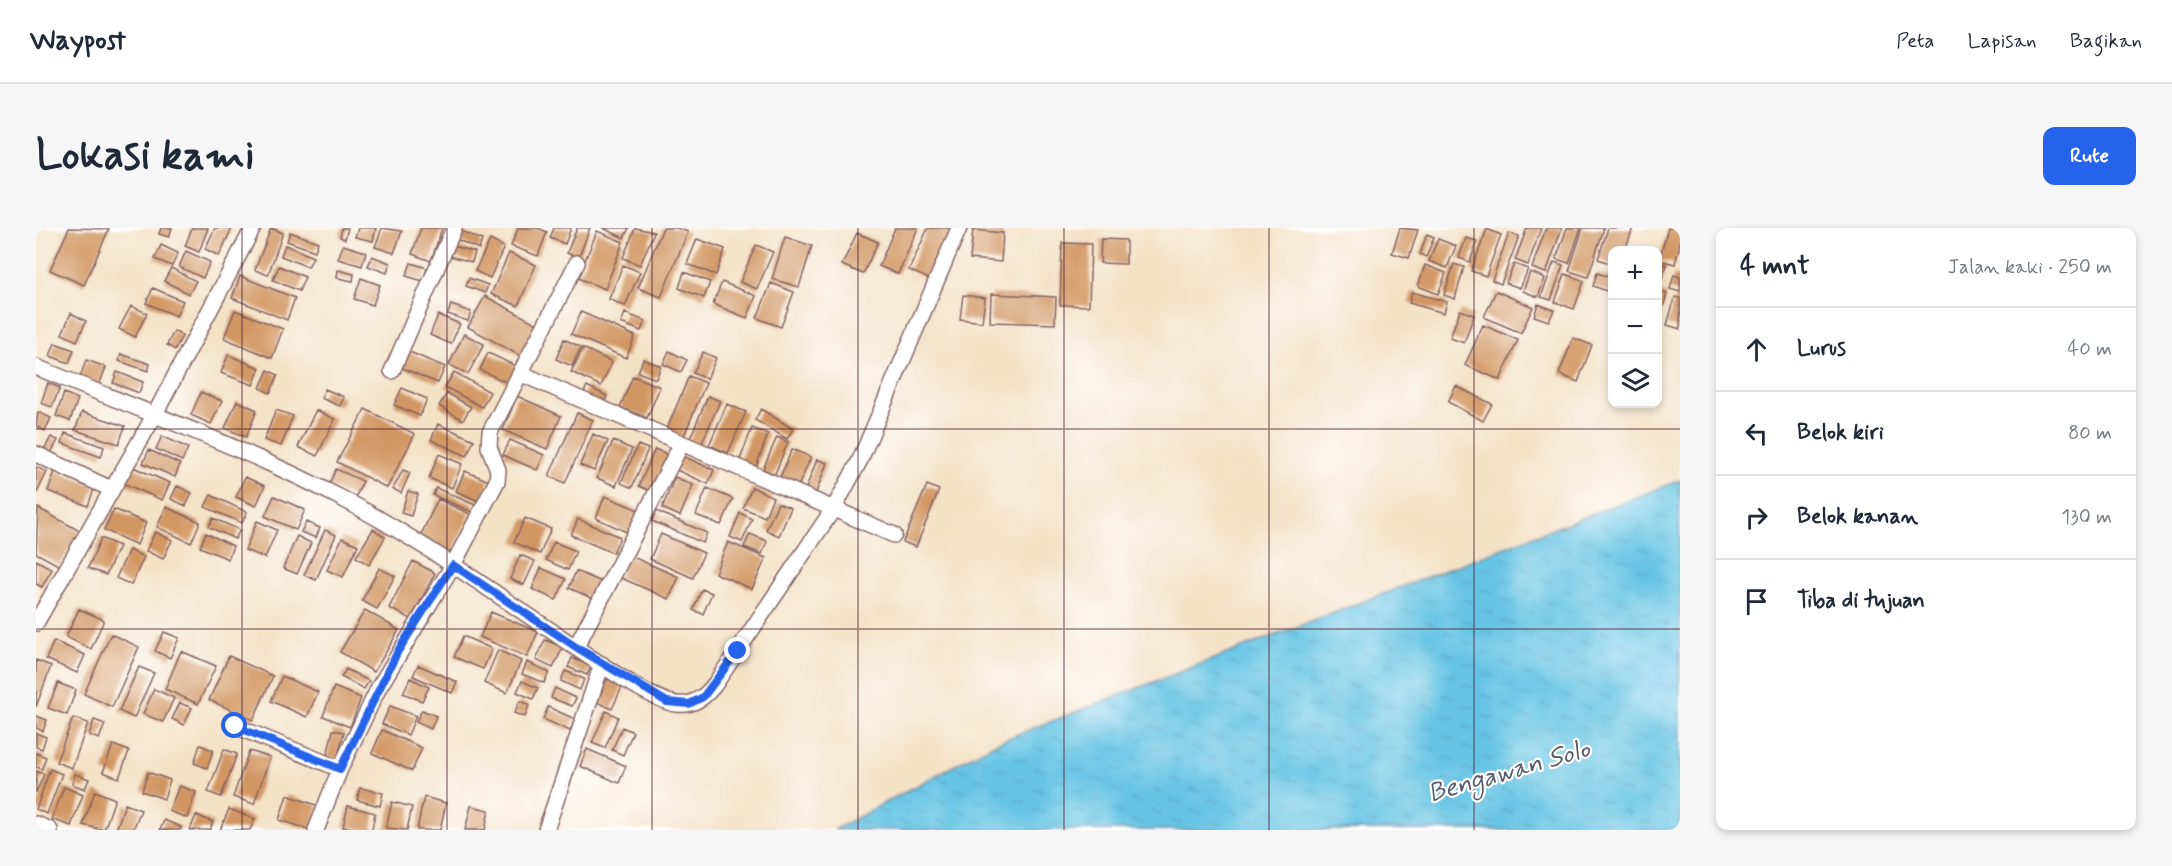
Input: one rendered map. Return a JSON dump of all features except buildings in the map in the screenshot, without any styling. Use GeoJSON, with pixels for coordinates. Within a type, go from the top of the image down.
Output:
{"type":"FeatureCollection","features":[{"type":"Feature","properties":{"kind":"street"},"geometry":{"type":"LineString","coordinates":[[36,622],[154,416],[253,228]]}},
{"type":"Feature","properties":{"kind":"street"},"geometry":{"type":"LineString","coordinates":[[392,371],[454,228]]}},
{"type":"Feature","properties":{"kind":"street"},"geometry":{"type":"LineString","coordinates":[[36,367],[317,486],[453,565],[602,664],[667,702],[689,704],[703,697],[715,684],[834,508],[860,460],[959,228]]}},
{"type":"Feature","properties":{"kind":"street"},"geometry":{"type":"LineString","coordinates":[[316,830],[340,769],[398,651],[453,565],[497,480],[498,470],[489,447],[490,432],[522,374],[577,263]]}},
{"type":"Feature","properties":{"kind":"street"},"geometry":{"type":"LineString","coordinates":[[522,374],[681,445],[894,535]]}},
{"type":"Feature","properties":{"kind":"street"},"geometry":{"type":"LineString","coordinates":[[576,647],[681,445]]}},
{"type":"Feature","properties":{"kind":"street"},"geometry":{"type":"LineString","coordinates":[[36,454],[111,489]]}},
{"type":"Feature","properties":{"kind":"street"},"geometry":{"type":"LineString","coordinates":[[546,830],[602,664]]}},
{"type":"Feature","properties":{"kind":"street"},"geometry":{"type":"LineString","coordinates":[[235,726],[340,769]]}},
{"type":"Feature","properties":{"kind":"street"},"geometry":{"type":"LineString","coordinates":[[36,824],[50,830]]}},
{"type":"Feature","properties":{"kind":"water","name":"Bengawan Solo"},"geometry":{"type":"Polygon","coordinates":[[[1680,480],[1680,830],[834,830],[1000,741],[1680,480]]]}},
{"type":"Feature","properties":{"kind":"route"},"geometry":{"type":"LineString","coordinates":[[235,726],[340,769],[398,651],[453,565],[576,647],[667,702],[682,705],[703,697],[738,651]]}}]}
